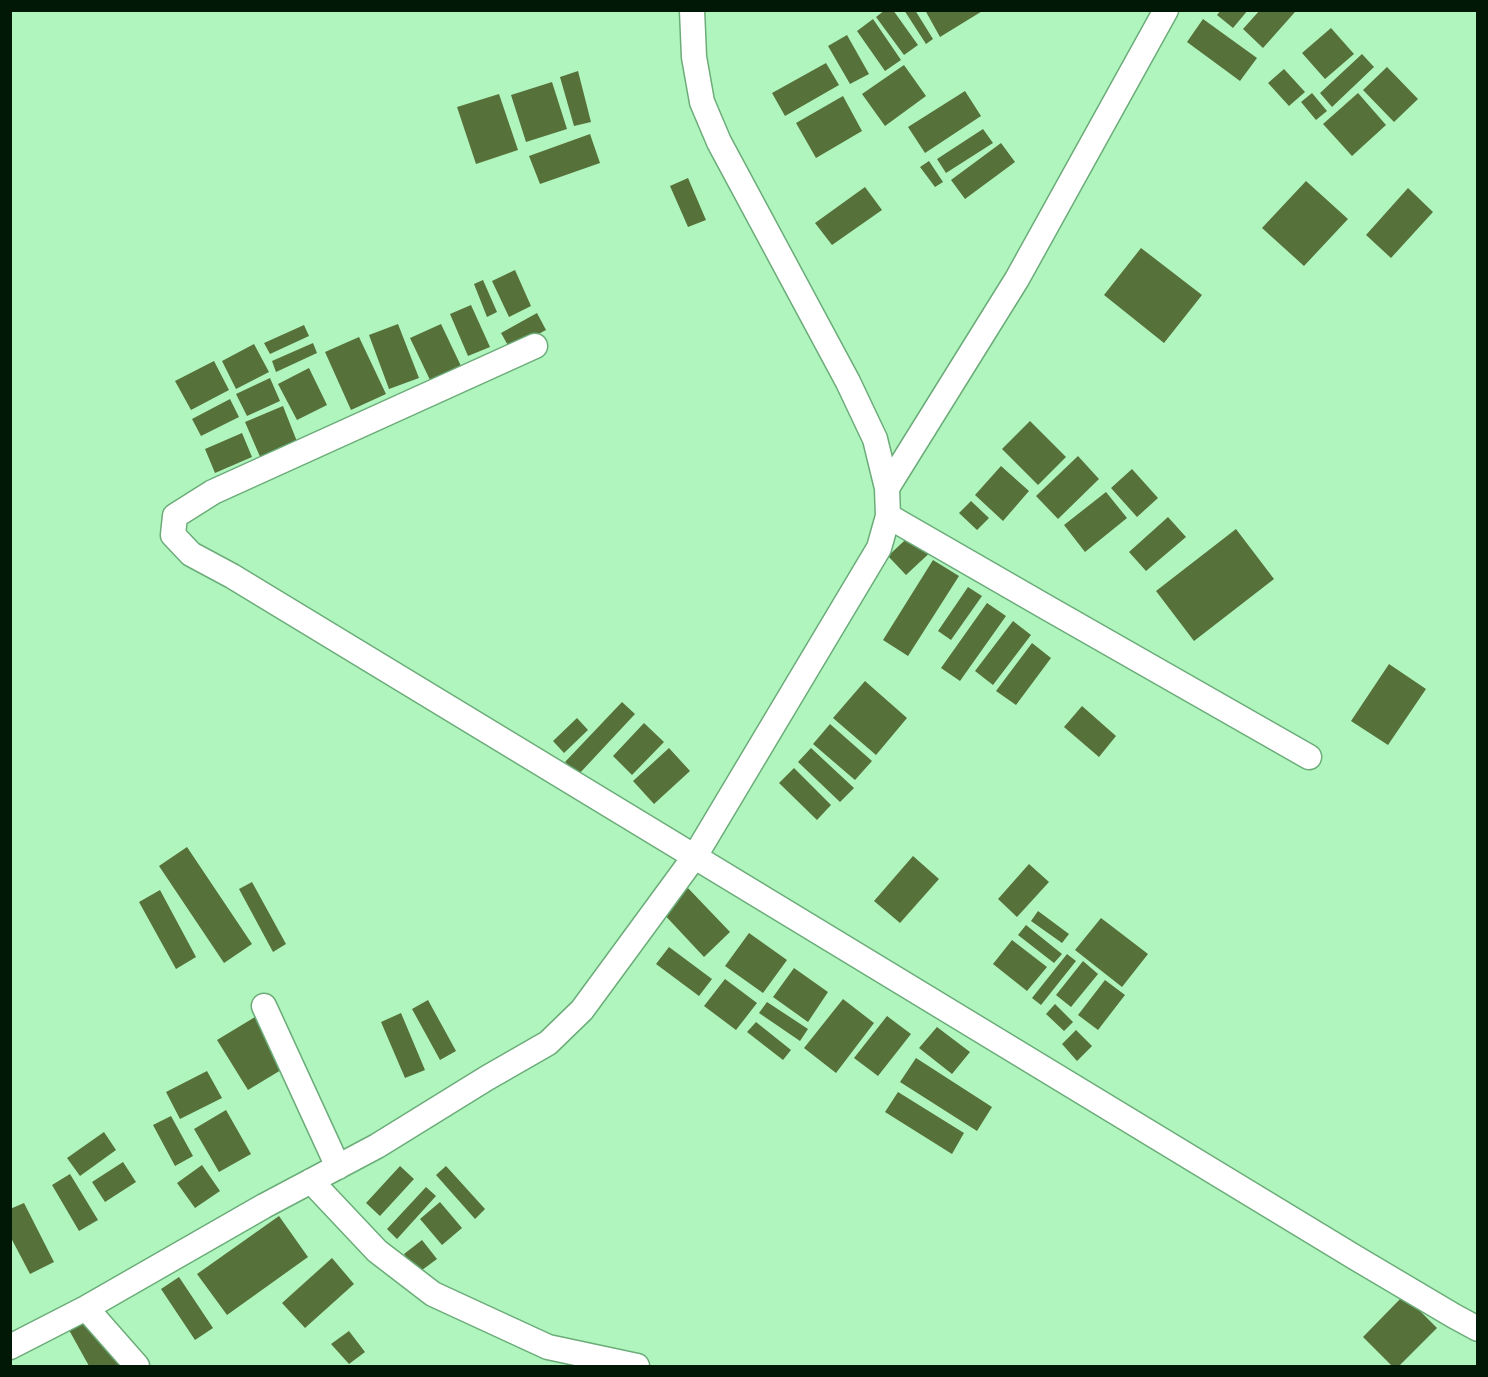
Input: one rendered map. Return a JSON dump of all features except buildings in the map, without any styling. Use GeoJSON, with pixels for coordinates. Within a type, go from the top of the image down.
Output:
{"type":"FeatureCollection","features":[{"type":"Feature","properties":{"kind":"street"},"geometry":{"type":"LineString","coordinates":[[10,1347],[86,1308],[264,1206],[377,1146],[548,1043],[582,1010],[695,856],[879,548],[888,516],[887,488],[875,439],[848,382],[719,142],[702,102],[694,57],[692,10]]}},
{"type":"Feature","properties":{"kind":"street"},"geometry":{"type":"LineString","coordinates":[[887,488],[1017,279],[1166,10]]}},
{"type":"Feature","properties":{"kind":"street"},"geometry":{"type":"LineString","coordinates":[[535,346],[213,492],[176,516],[173,535],[191,554],[232,576],[1346,1252],[1478,1329]]}},
{"type":"Feature","properties":{"kind":"street"},"geometry":{"type":"LineString","coordinates":[[888,516],[1309,757]]}},
{"type":"Feature","properties":{"kind":"street"},"geometry":{"type":"LineString","coordinates":[[264,1006],[338,1167]]}},
{"type":"Feature","properties":{"kind":"street"},"geometry":{"type":"LineString","coordinates":[[311,1181],[377,1251],[433,1294],[548,1347],[637,1366]]}},
{"type":"Feature","properties":{"kind":"street"},"geometry":{"type":"LineString","coordinates":[[86,1308],[136,1366]]}}]}
